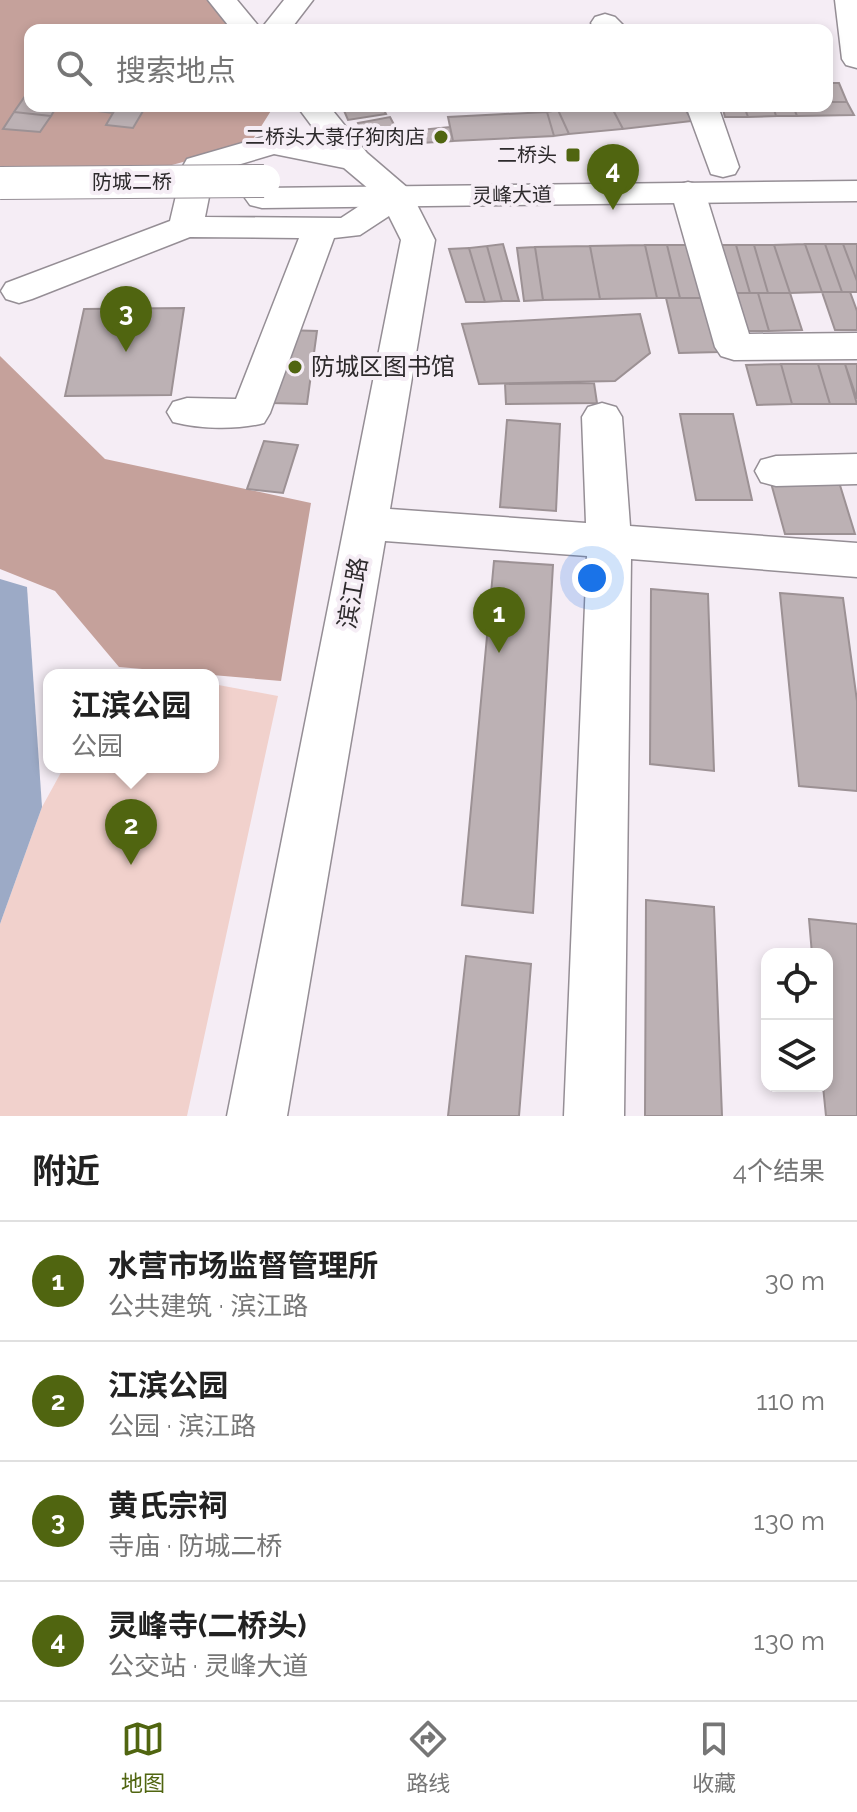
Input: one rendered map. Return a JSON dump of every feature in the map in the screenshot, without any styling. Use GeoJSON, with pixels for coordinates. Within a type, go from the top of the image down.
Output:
{"type":"FeatureCollection","features":[{"type":"Feature","properties":{"kind":"main road"},"geometry":{"type":"LineString","coordinates":[[222,0],[242,24]]}},
{"type":"Feature","properties":{"kind":"main road"},"geometry":{"type":"LineString","coordinates":[[849,0],[857,59]]}},
{"type":"Feature","properties":{"kind":"main road"},"geometry":{"type":"LineString","coordinates":[[283,24],[310,5]]}},
{"type":"Feature","properties":{"kind":"main road","name":"滨江路"},"geometry":{"type":"LineString","coordinates":[[257,1116],[418,240],[375,177],[322,112]]}},
{"type":"Feature","properties":{"kind":"main road"},"geometry":{"type":"LineString","coordinates":[[704,112],[723,167]]}},
{"type":"Feature","properties":{"kind":"main road"},"geometry":{"type":"LineString","coordinates":[[19,291],[186,227],[348,228],[375,177],[273,144],[199,166],[186,227]]}},
{"type":"Feature","properties":{"kind":"main road","name":"灵峰大道"},"geometry":{"type":"LineString","coordinates":[[263,190],[375,177],[492,169],[857,166]]}},
{"type":"Feature","properties":{"kind":"main road","name":"灵峰大道"},"geometry":{"type":"LineString","coordinates":[[375,177],[688,192],[857,191]]}},
{"type":"Feature","properties":{"kind":"main road","name":"防城二桥"},"geometry":{"type":"LineString","coordinates":[[0,183],[263,190]]}},
{"type":"Feature","properties":{"kind":"main road","name":"防城二桥"},"geometry":{"type":"LineString","coordinates":[[0,200],[263,190]]}},
{"type":"Feature","properties":{"kind":"main road"},"geometry":{"type":"LineString","coordinates":[[688,192],[734,347],[857,346]]}},
{"type":"Feature","properties":{"kind":"main road"},"geometry":{"type":"LineString","coordinates":[[187,412],[250,413],[320,228]]}},
{"type":"Feature","properties":{"kind":"main road"},"geometry":{"type":"LineString","coordinates":[[594,1116],[609,541],[602,417]]}},
{"type":"Feature","properties":{"kind":"main road"},"geometry":{"type":"LineString","coordinates":[[776,471],[857,469]]}},
{"type":"Feature","properties":{"kind":"main road"},"geometry":{"type":"LineString","coordinates":[[366,523],[857,560]]}},
{"type":"Feature","properties":{"kind":"shaded area"},"geometry":{"type":"Polygon","coordinates":[[[0,0],[210,0],[230,24],[24,24],[24,112],[270,112],[250,144],[157,169],[0,171],[0,0]]]}},
{"type":"Feature","properties":{"kind":"shaded area"},"geometry":{"type":"Polygon","coordinates":[[[0,356],[105,459],[311,503],[281,681],[219,676],[219,669],[119,667],[55,591],[0,569],[0,356]]]}},
{"type":"Feature","properties":{"kind":"shaded area"},"geometry":{"type":"Polygon","coordinates":[[[219,685],[278,696],[187,1116],[0,1116],[0,924],[42,807],[61,773],[219,773],[219,685]]]}},
{"type":"Feature","properties":{"kind":"water"},"geometry":{"type":"Polygon","coordinates":[[[0,579],[27,587],[42,807],[0,924],[0,579]]]}},
{"type":"Feature","properties":{"kind":"building"},"geometry":{"type":"Polygon","coordinates":[[[833,83],[839,83],[847,102],[833,102],[833,83]]]}},
{"type":"Feature","properties":{"kind":"building"},"geometry":{"type":"Polygon","coordinates":[[[24,98],[24,112],[53,112],[51,116],[14,112],[24,98]]]}},
{"type":"Feature","properties":{"kind":"building"},"geometry":{"type":"Polygon","coordinates":[[[833,102],[847,102],[854,115],[797,116],[795,112],[833,112],[833,102]]]}},
{"type":"Feature","properties":{"kind":"building"},"geometry":{"type":"Polygon","coordinates":[[[14,112],[51,116],[40,132],[3,129],[14,112]]]}},
{"type":"Feature","properties":{"kind":"building"},"geometry":{"type":"Polygon","coordinates":[[[114,112],[142,112],[133,128],[106,125],[114,112]]]}},
{"type":"Feature","properties":{"kind":"building"},"geometry":{"type":"Polygon","coordinates":[[[345,112],[386,114],[348,120],[345,112]]]}},
{"type":"Feature","properties":{"kind":"building"},"geometry":{"type":"Polygon","coordinates":[[[547,112],[559,112],[569,134],[554,136],[547,112]]]}},
{"type":"Feature","properties":{"kind":"building"},"geometry":{"type":"Polygon","coordinates":[[[547,112],[554,136],[453,141],[448,117],[547,112]]]}},
{"type":"Feature","properties":{"kind":"building"},"geometry":{"type":"Polygon","coordinates":[[[559,112],[614,112],[623,129],[569,134],[559,112]]]}},
{"type":"Feature","properties":{"kind":"building"},"geometry":{"type":"Polygon","coordinates":[[[614,112],[687,112],[692,121],[623,129],[614,112]]]}},
{"type":"Feature","properties":{"kind":"building"},"geometry":{"type":"Polygon","coordinates":[[[724,112],[746,112],[748,117],[725,117],[724,112]]]}},
{"type":"Feature","properties":{"kind":"building"},"geometry":{"type":"Polygon","coordinates":[[[746,112],[775,112],[776,116],[748,117],[746,112]]]}},
{"type":"Feature","properties":{"kind":"building"},"geometry":{"type":"Polygon","coordinates":[[[775,112],[795,112],[797,116],[776,116],[775,112]]]}},
{"type":"Feature","properties":{"kind":"building"},"geometry":{"type":"Polygon","coordinates":[[[390,117],[404,144],[368,145],[358,123],[390,117]]]}},
{"type":"Feature","properties":{"kind":"building"},"geometry":{"type":"Polygon","coordinates":[[[450,127],[453,141],[404,144],[398,132],[450,127]]]}},
{"type":"Feature","properties":{"kind":"building"},"geometry":{"type":"Polygon","coordinates":[[[503,244],[519,301],[502,301],[487,246],[503,244]]]}},
{"type":"Feature","properties":{"kind":"building"},"geometry":{"type":"Polygon","coordinates":[[[805,244],[822,292],[790,293],[774,245],[805,244]]]}},
{"type":"Feature","properties":{"kind":"building"},"geometry":{"type":"Polygon","coordinates":[[[805,244],[825,244],[842,292],[822,292],[805,244]]]}},
{"type":"Feature","properties":{"kind":"building"},"geometry":{"type":"Polygon","coordinates":[[[825,244],[843,244],[857,281],[857,292],[842,292],[825,244]]]}},
{"type":"Feature","properties":{"kind":"building"},"geometry":{"type":"Polygon","coordinates":[[[843,244],[857,244],[857,281],[843,244]]]}},
{"type":"Feature","properties":{"kind":"building"},"geometry":{"type":"Polygon","coordinates":[[[645,245],[657,298],[600,299],[590,246],[645,245]]]}},
{"type":"Feature","properties":{"kind":"building"},"geometry":{"type":"Polygon","coordinates":[[[645,245],[667,245],[680,298],[657,298],[645,245]]]}},
{"type":"Feature","properties":{"kind":"building"},"geometry":{"type":"Polygon","coordinates":[[[667,245],[690,245],[704,298],[680,298],[667,245]]]}},
{"type":"Feature","properties":{"kind":"building"},"geometry":{"type":"Polygon","coordinates":[[[713,245],[736,245],[750,293],[726,293],[713,245]]]}},
{"type":"Feature","properties":{"kind":"building"},"geometry":{"type":"Polygon","coordinates":[[[736,245],[754,245],[768,293],[750,293],[736,245]]]}},
{"type":"Feature","properties":{"kind":"building"},"geometry":{"type":"Polygon","coordinates":[[[754,245],[774,245],[790,293],[768,293],[754,245]]]}},
{"type":"Feature","properties":{"kind":"building"},"geometry":{"type":"Polygon","coordinates":[[[487,246],[502,301],[485,302],[469,248],[487,246]]]}},
{"type":"Feature","properties":{"kind":"building"},"geometry":{"type":"Polygon","coordinates":[[[590,246],[600,299],[543,300],[535,247],[590,246]]]}},
{"type":"Feature","properties":{"kind":"building"},"geometry":{"type":"Polygon","coordinates":[[[535,247],[543,300],[524,301],[517,248],[535,247]]]}},
{"type":"Feature","properties":{"kind":"building"},"geometry":{"type":"Polygon","coordinates":[[[469,248],[485,302],[466,302],[449,249],[469,248]]]}},
{"type":"Feature","properties":{"kind":"building"},"geometry":{"type":"Polygon","coordinates":[[[822,292],[850,292],[857,311],[857,330],[835,330],[822,292]]]}},
{"type":"Feature","properties":{"kind":"building"},"geometry":{"type":"Polygon","coordinates":[[[726,293],[758,293],[769,331],[736,331],[726,293]]]}},
{"type":"Feature","properties":{"kind":"building"},"geometry":{"type":"Polygon","coordinates":[[[758,293],[790,293],[802,330],[769,331],[758,293]]]}},
{"type":"Feature","properties":{"kind":"building"},"geometry":{"type":"Polygon","coordinates":[[[666,298],[704,298],[719,352],[679,353],[666,298]]]}},
{"type":"Feature","properties":{"kind":"building"},"geometry":{"type":"Polygon","coordinates":[[[184,308],[171,395],[65,396],[84,309],[184,308]]]}},
{"type":"Feature","properties":{"kind":"building"},"geometry":{"type":"Polygon","coordinates":[[[640,314],[650,353],[615,381],[479,384],[462,324],[640,314]]]}},
{"type":"Feature","properties":{"kind":"building","name":"防城区图书馆"},"geometry":{"type":"Polygon","coordinates":[[[285,330],[317,331],[307,404],[272,403],[285,330]]]}},
{"type":"Feature","properties":{"kind":"building"},"geometry":{"type":"Polygon","coordinates":[[[781,364],[818,364],[830,404],[792,404],[781,364]]]}},
{"type":"Feature","properties":{"kind":"building"},"geometry":{"type":"Polygon","coordinates":[[[781,364],[792,404],[757,405],[746,365],[781,364]]]}},
{"type":"Feature","properties":{"kind":"building"},"geometry":{"type":"Polygon","coordinates":[[[818,364],[845,364],[857,404],[830,404],[818,364]]]}},
{"type":"Feature","properties":{"kind":"building"},"geometry":{"type":"Polygon","coordinates":[[[845,364],[857,364],[857,399],[845,364]]]}},
{"type":"Feature","properties":{"kind":"building"},"geometry":{"type":"Polygon","coordinates":[[[594,383],[597,403],[506,404],[505,384],[594,383]]]}},
{"type":"Feature","properties":{"kind":"building"},"geometry":{"type":"Polygon","coordinates":[[[680,414],[733,414],[752,500],[696,500],[680,414]]]}},
{"type":"Feature","properties":{"kind":"building"},"geometry":{"type":"Polygon","coordinates":[[[507,420],[560,424],[556,511],[500,507],[507,420]]]}},
{"type":"Feature","properties":{"kind":"building"},"geometry":{"type":"Polygon","coordinates":[[[264,441],[298,445],[283,493],[247,489],[264,441]]]}},
{"type":"Feature","properties":{"kind":"building"},"geometry":{"type":"Polygon","coordinates":[[[839,482],[855,534],[785,534],[771,483],[839,482]]]}},
{"type":"Feature","properties":{"kind":"building"},"geometry":{"type":"Polygon","coordinates":[[[494,561],[553,565],[533,913],[462,905],[494,561]]]}},
{"type":"Feature","properties":{"kind":"building"},"geometry":{"type":"Polygon","coordinates":[[[651,589],[708,594],[714,771],[650,764],[651,589]]]}},
{"type":"Feature","properties":{"kind":"building"},"geometry":{"type":"Polygon","coordinates":[[[780,593],[843,598],[857,701],[857,791],[799,786],[780,593]]]}},
{"type":"Feature","properties":{"kind":"building"},"geometry":{"type":"Polygon","coordinates":[[[646,900],[714,907],[722,1116],[645,1116],[646,900]]]}},
{"type":"Feature","properties":{"kind":"building"},"geometry":{"type":"Polygon","coordinates":[[[809,919],[857,924],[857,1116],[826,1116],[824,1092],[833,1092],[833,948],[811,948],[809,919]]]}},
{"type":"Feature","properties":{"kind":"building"},"geometry":{"type":"Polygon","coordinates":[[[466,956],[531,964],[519,1116],[448,1116],[466,956]]]}},
{"type":"Feature","properties":{"kind":"place","name":"二桥头大菉仔狗肉店"},"geometry":{"type":"Point","coordinates":[441,137]}},
{"type":"Feature","properties":{"kind":"place","name":"二桥头"},"geometry":{"type":"Point","coordinates":[573,155]}},
{"type":"Feature","properties":{"kind":"place","name":"灵峰寺(二桥头)"},"geometry":{"type":"Point","coordinates":[613,210]}},
{"type":"Feature","properties":{"kind":"place","name":"黄氏宗祠"},"geometry":{"type":"Point","coordinates":[126,352]}},
{"type":"Feature","properties":{"kind":"place","name":"防城区图书馆"},"geometry":{"type":"Point","coordinates":[295,367]}},
{"type":"Feature","properties":{"kind":"place","name":"水营市场监督管理所"},"geometry":{"type":"Point","coordinates":[499,653]}},
{"type":"Feature","properties":{"kind":"place","name":"江滨公园"},"geometry":{"type":"Point","coordinates":[131,865]}}]}
